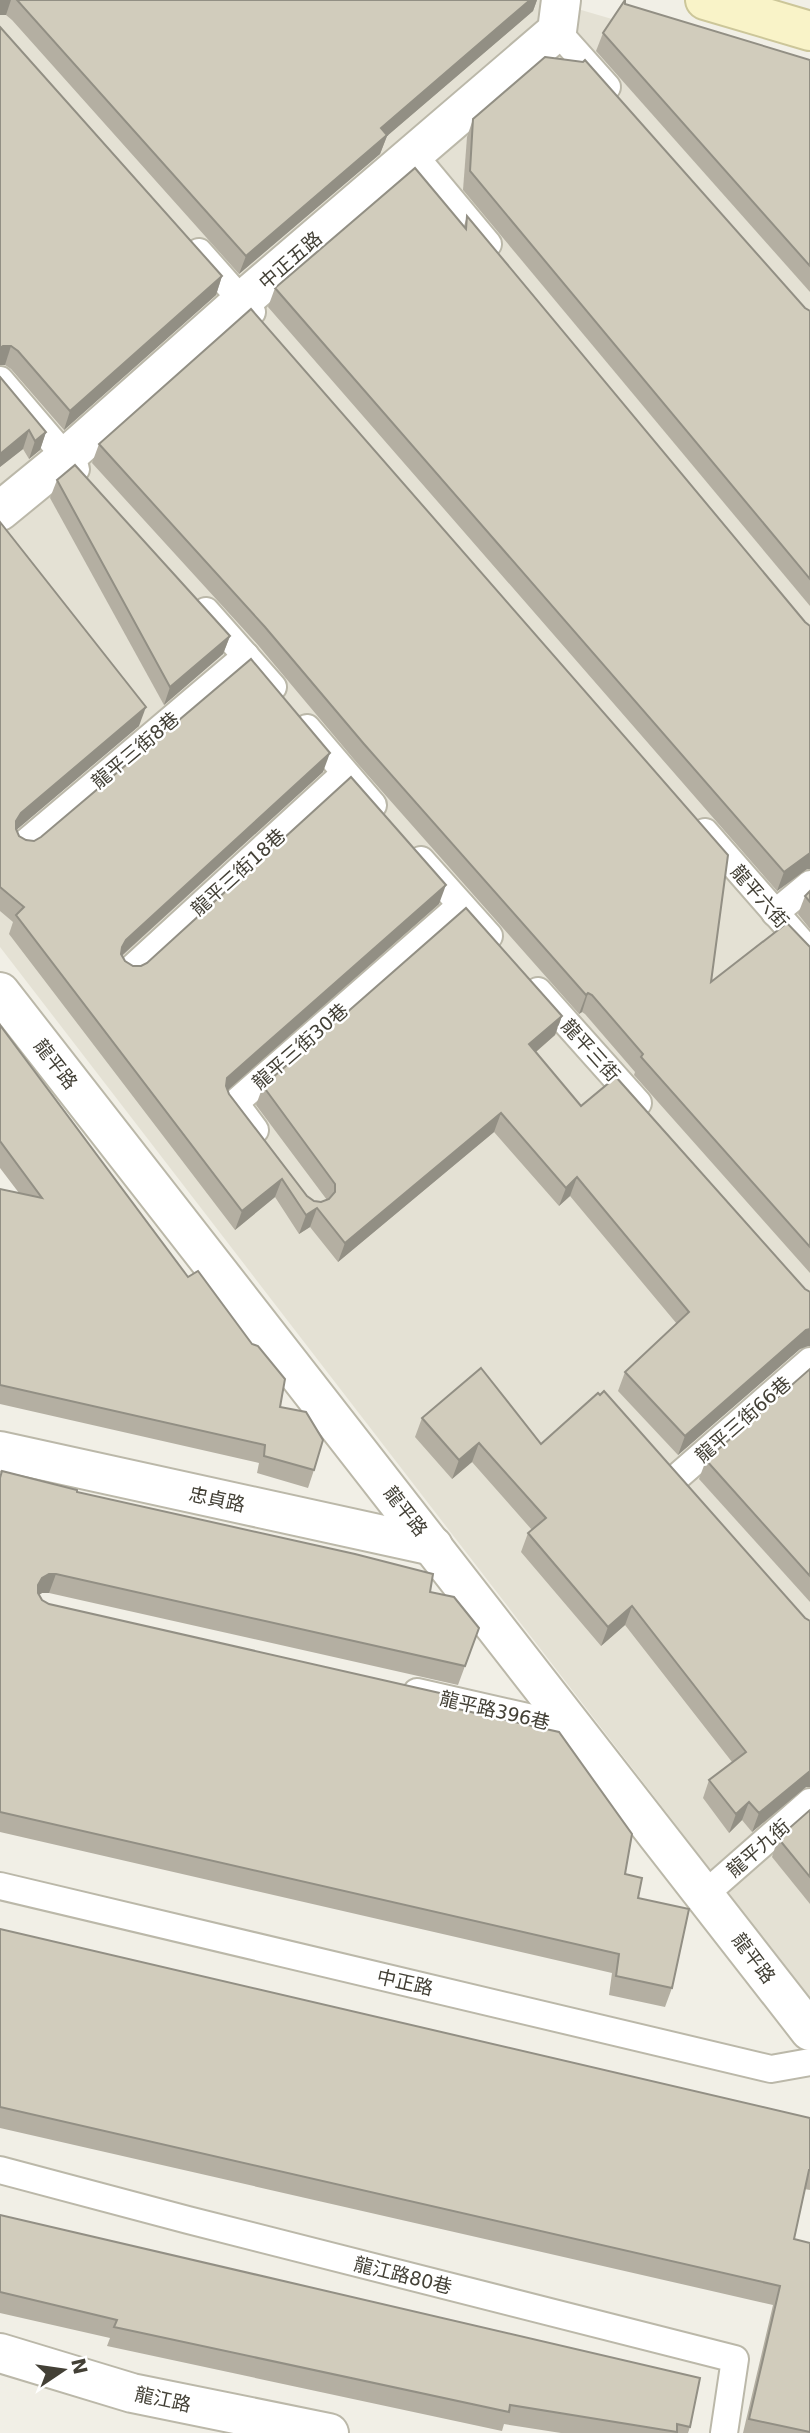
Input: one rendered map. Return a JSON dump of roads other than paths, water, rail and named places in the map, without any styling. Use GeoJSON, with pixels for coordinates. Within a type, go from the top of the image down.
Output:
{"type":"FeatureCollection","features":[{"type":"Feature","properties":{"kind":"street"},"geometry":{"type":"LineString","coordinates":[[705,0],[810,31]]}},
{"type":"Feature","properties":{"kind":"street","name":"中正五路"},"geometry":{"type":"LineString","coordinates":[[0,511],[66,457],[413,153],[559,16]]}},
{"type":"Feature","properties":{"kind":"street","name":"龍平路"},"geometry":{"type":"LineString","coordinates":[[5,1008],[433,1546],[810,2031]]}},
{"type":"Feature","properties":{"kind":"street","name":"忠貞路"},"geometry":{"type":"LineString","coordinates":[[0,1451],[433,1546]]}},
{"type":"Feature","properties":{"kind":"street","name":"龍江路"},"geometry":{"type":"LineString","coordinates":[[0,2353],[132,2393],[329,2433]]}},
{"type":"Feature","properties":{"kind":"lane"},"geometry":{"type":"LineString","coordinates":[[559,16],[621,103]]}},
{"type":"Feature","properties":{"kind":"lane"},"geometry":{"type":"LineString","coordinates":[[413,153],[501,260]]}},
{"type":"Feature","properties":{"kind":"lane"},"geometry":{"type":"LineString","coordinates":[[186,238],[270,332]]}},
{"type":"Feature","properties":{"kind":"lane"},"geometry":{"type":"LineString","coordinates":[[0,380],[93,487]]}},
{"type":"Feature","properties":{"kind":"lane"},"geometry":{"type":"LineString","coordinates":[[192,596],[390,824]]}},
{"type":"Feature","properties":{"kind":"lane","name":"龍平三街8巷"},"geometry":{"type":"LineString","coordinates":[[24,844],[246,656]]}},
{"type":"Feature","properties":{"kind":"lane","name":"龍平三街18巷"},"geometry":{"type":"LineString","coordinates":[[130,970],[345,774]]}},
{"type":"Feature","properties":{"kind":"lane","name":"龍平六街"},"geometry":{"type":"LineString","coordinates":[[692,818],[810,952]]}},
{"type":"Feature","properties":{"kind":"lane"},"geometry":{"type":"LineString","coordinates":[[408,844],[507,957]]}},
{"type":"Feature","properties":{"kind":"lane"},"geometry":{"type":"LineString","coordinates":[[775,913],[810,884]]}},
{"type":"Feature","properties":{"kind":"lane","name":"龍平三街30巷"},"geometry":{"type":"LineString","coordinates":[[274,1154],[235,1103],[461,905]]}},
{"type":"Feature","properties":{"kind":"lane","name":"龍平三街"},"geometry":{"type":"LineString","coordinates":[[526,977],[654,1122]]}},
{"type":"Feature","properties":{"kind":"lane","name":"龍平三街66巷"},"geometry":{"type":"LineString","coordinates":[[677,1476],[810,1361]]}},
{"type":"Feature","properties":{"kind":"lane"},"geometry":{"type":"LineString","coordinates":[[659,1456],[695,1496]]}},
{"type":"Feature","properties":{"kind":"lane","name":"龍平路396巷"},"geometry":{"type":"LineString","coordinates":[[399,1688],[576,1728]]}},
{"type":"Feature","properties":{"kind":"lane","name":"龍平九街"},"geometry":{"type":"LineString","coordinates":[[705,1894],[810,1802]]}},
{"type":"Feature","properties":{"kind":"lane","name":"中正路"},"geometry":{"type":"LineString","coordinates":[[0,1886],[771,2069],[810,2062]]}},
{"type":"Feature","properties":{"kind":"lane","name":"龍江路80巷"},"geometry":{"type":"LineString","coordinates":[[0,2170],[201,2224],[735,2359],[724,2433]]}}]}
